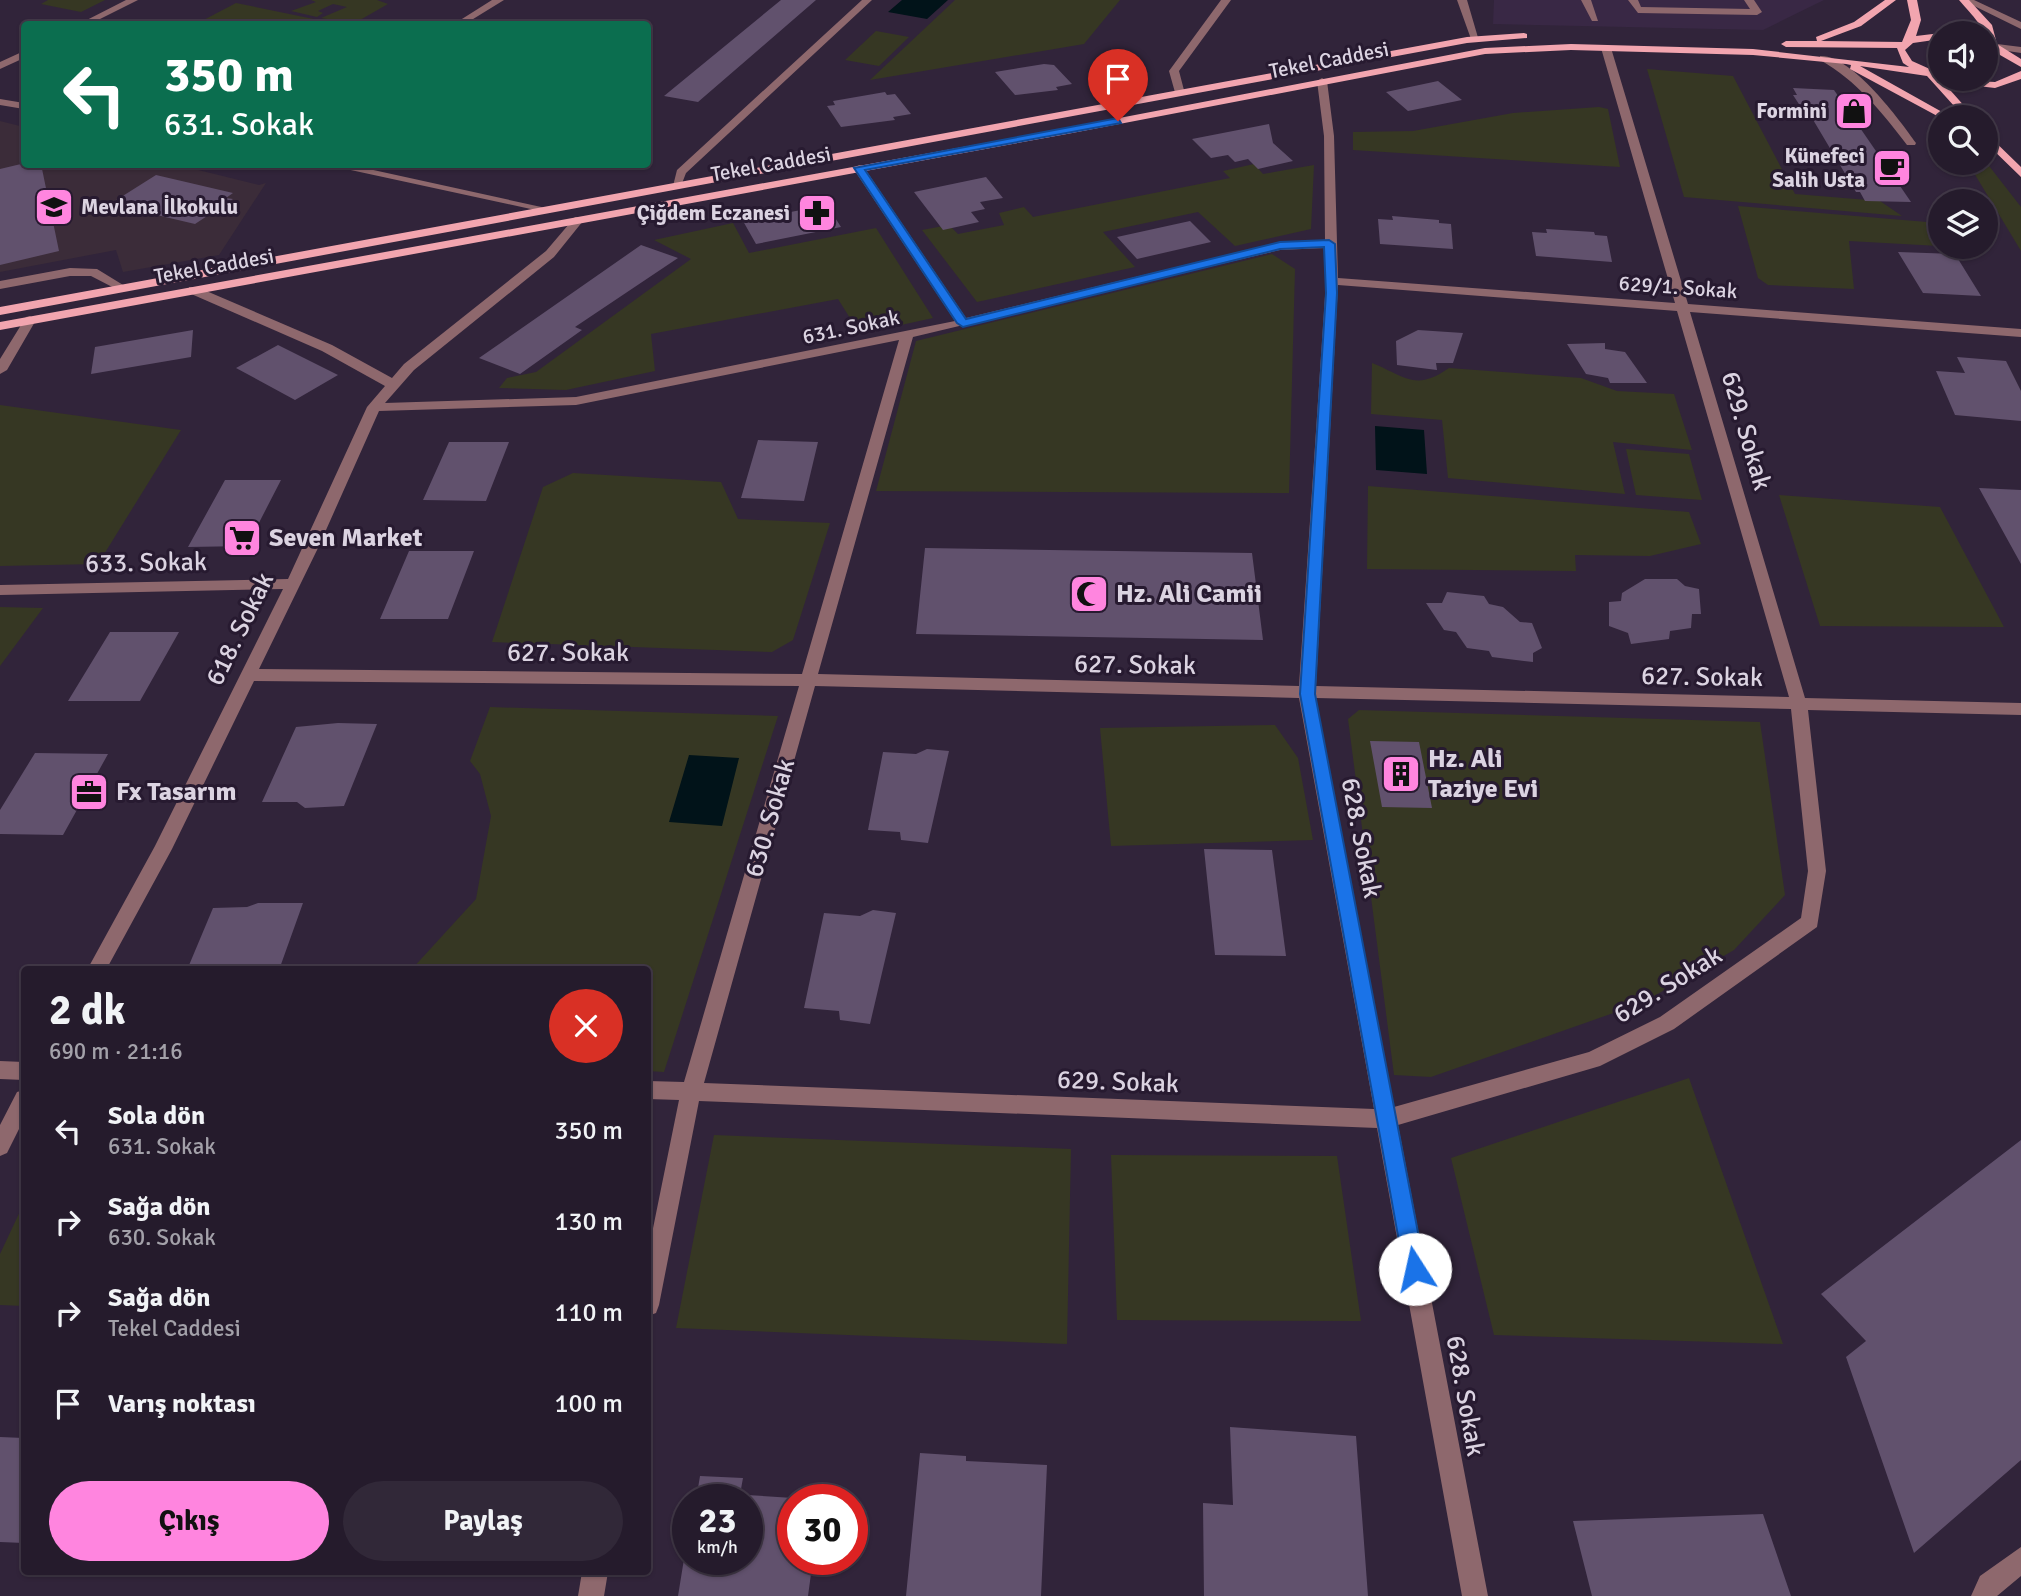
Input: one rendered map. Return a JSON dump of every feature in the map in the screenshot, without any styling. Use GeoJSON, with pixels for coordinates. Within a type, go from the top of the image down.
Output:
{"type":"FeatureCollection","features":[{"type":"Feature","properties":{"kind":"main road"},"geometry":{"type":"LineString","coordinates":[[1779,44],[1843,33],[1874,16],[1891,0]]}},
{"type":"Feature","properties":{"kind":"main road"},"geometry":{"type":"LineString","coordinates":[[1912,0],[1916,20],[1902,56],[1928,71]]}},
{"type":"Feature","properties":{"kind":"main road"},"geometry":{"type":"LineString","coordinates":[[1965,0],[1983,21]]}},
{"type":"Feature","properties":{"kind":"main road"},"geometry":{"type":"LineString","coordinates":[[0,311],[677,184],[1476,39],[1589,36],[1779,44],[1906,42],[1928,38]]}},
{"type":"Feature","properties":{"kind":"main road","name":"Tekel Caddesi"},"geometry":{"type":"LineString","coordinates":[[0,326],[1486,51],[1529,47],[1606,48],[1824,58],[1928,75]]}},
{"type":"Feature","properties":{"kind":"main road"},"geometry":{"type":"LineString","coordinates":[[1998,51],[2021,74]]}},
{"type":"Feature","properties":{"kind":"main road"},"geometry":{"type":"LineString","coordinates":[[1838,60],[1928,108]]}},
{"type":"Feature","properties":{"kind":"main road","name":"Tekel Caddesi"},"geometry":{"type":"LineString","coordinates":[[1998,83],[2021,74]]}},
{"type":"Feature","properties":{"kind":"main road"},"geometry":{"type":"LineString","coordinates":[[1948,91],[1959,105]]}},
{"type":"Feature","properties":{"kind":"main road"},"geometry":{"type":"LineString","coordinates":[[1998,150],[2021,174]]}},
{"type":"Feature","properties":{"kind":"street"},"geometry":{"type":"LineString","coordinates":[[90,21],[133,0]]}},
{"type":"Feature","properties":{"kind":"street"},"geometry":{"type":"LineString","coordinates":[[464,21],[499,0]]}},
{"type":"Feature","properties":{"kind":"street"},"geometry":{"type":"LineString","coordinates":[[677,184],[681,172],[867,0]]}},
{"type":"Feature","properties":{"kind":"street"},"geometry":{"type":"LineString","coordinates":[[1180,94],[1174,71],[1186,51],[1226,0]]}},
{"type":"Feature","properties":{"kind":"street"},"geometry":{"type":"LineString","coordinates":[[1462,0],[1476,39]]}},
{"type":"Feature","properties":{"kind":"street"},"geometry":{"type":"LineString","coordinates":[[1586,0],[1595,19]]}},
{"type":"Feature","properties":{"kind":"street"},"geometry":{"type":"LineString","coordinates":[[1633,0],[1638,10],[1757,12],[1749,0]]}},
{"type":"Feature","properties":{"kind":"street"},"geometry":{"type":"LineString","coordinates":[[1965,0],[2021,26]]}},
{"type":"Feature","properties":{"kind":"street"},"geometry":{"type":"LineString","coordinates":[[1998,46],[2021,50]]}},
{"type":"Feature","properties":{"kind":"street","name":"629. Sokak"},"geometry":{"type":"LineString","coordinates":[[651,1090],[1387,1119],[1593,1060],[1667,1023],[1810,922],[1817,871],[1800,704],[1606,48]]}},
{"type":"Feature","properties":{"kind":"street"},"geometry":{"type":"LineString","coordinates":[[0,66],[21,56]]}},
{"type":"Feature","properties":{"kind":"street"},"geometry":{"type":"LineString","coordinates":[[1824,58],[1841,67],[1875,97],[1911,143]]}},
{"type":"Feature","properties":{"kind":"street","name":"628. Sokak"},"geometry":{"type":"LineString","coordinates":[[1322,81],[1329,136],[1329,244],[1332,281],[1307,694],[1475,1596]]}},
{"type":"Feature","properties":{"kind":"street"},"geometry":{"type":"LineString","coordinates":[[0,102],[21,106]]}},
{"type":"Feature","properties":{"kind":"street"},"geometry":{"type":"LineString","coordinates":[[348,168],[549,209]]}},
{"type":"Feature","properties":{"kind":"street"},"geometry":{"type":"LineString","coordinates":[[859,168],[963,323]]}},
{"type":"Feature","properties":{"kind":"street","name":"618. Sokak"},"geometry":{"type":"LineString","coordinates":[[98,966],[163,849],[293,584],[374,407],[393,384],[465,319],[550,254],[579,219]]}},
{"type":"Feature","properties":{"kind":"street","name":"631. Sokak"},"geometry":{"type":"LineString","coordinates":[[374,407],[576,401],[963,323],[1280,246],[1329,244]]}},
{"type":"Feature","properties":{"kind":"street"},"geometry":{"type":"LineString","coordinates":[[0,285],[69,272],[93,272],[122,288]]}},
{"type":"Feature","properties":{"kind":"street","name":"629/1. Sokak"},"geometry":{"type":"LineString","coordinates":[[1332,281],[2021,333]]}},
{"type":"Feature","properties":{"kind":"street"},"geometry":{"type":"LineString","coordinates":[[193,290],[327,348],[393,384]]}},
{"type":"Feature","properties":{"kind":"street"},"geometry":{"type":"LineString","coordinates":[[0,370],[30,320]]}},
{"type":"Feature","properties":{"kind":"street","name":"630. Sokak"},"geometry":{"type":"LineString","coordinates":[[651,1290],[691,1092],[907,335]]}},
{"type":"Feature","properties":{"kind":"street","name":"633. Sokak"},"geometry":{"type":"LineString","coordinates":[[0,590],[293,584]]}},
{"type":"Feature","properties":{"kind":"street","name":"627. Sokak"},"geometry":{"type":"LineString","coordinates":[[248,675],[810,680],[2021,709]]}},
{"type":"Feature","properties":{"kind":"street"},"geometry":{"type":"LineString","coordinates":[[0,1070],[21,1071]]}},
{"type":"Feature","properties":{"kind":"street"},"geometry":{"type":"LineString","coordinates":[[0,1146],[21,1105]]}},
{"type":"Feature","properties":{"kind":"street"},"geometry":{"type":"LineString","coordinates":[[1983,1596],[1989,1585],[2021,1560]]}},
{"type":"Feature","properties":{"kind":"street"},"geometry":{"type":"LineString","coordinates":[[591,1596],[594,1575]]}},
{"type":"Feature","properties":{"kind":"shaded area"},"geometry":{"type":"Polygon","coordinates":[[[902,0],[948,0],[927,19],[888,12],[902,0]]]}},
{"type":"Feature","properties":{"kind":"shaded area"},"geometry":{"type":"Polygon","coordinates":[[[1494,0],[1824,0],[1763,30],[1493,24],[1494,0]]]}},
{"type":"Feature","properties":{"kind":"shaded area"},"geometry":{"type":"Polygon","coordinates":[[[0,121],[21,126],[21,168],[190,168],[259,185],[266,183],[219,255],[123,272],[116,250],[0,272],[0,121]]]}},
{"type":"Feature","properties":{"kind":"shaded area"},"geometry":{"type":"Polygon","coordinates":[[[1375,426],[1424,430],[1427,474],[1376,470],[1375,426]]]}},
{"type":"Feature","properties":{"kind":"shaded area"},"geometry":{"type":"Polygon","coordinates":[[[689,755],[739,758],[722,826],[669,822],[689,755]]]}},
{"type":"Feature","properties":{"kind":"green space"},"geometry":{"type":"Polygon","coordinates":[[[48,0],[105,0],[81,12],[41,4],[48,0]]]}},
{"type":"Feature","properties":{"kind":"green space"},"geometry":{"type":"Polygon","coordinates":[[[311,0],[377,0],[388,4],[358,21],[321,18],[347,7],[333,4],[318,11],[323,13],[317,17],[291,11],[316,2],[311,0]]]}},
{"type":"Feature","properties":{"kind":"green space"},"geometry":{"type":"Polygon","coordinates":[[[955,0],[1120,0],[1084,44],[870,80],[955,0]]]}},
{"type":"Feature","properties":{"kind":"green space"},"geometry":{"type":"Polygon","coordinates":[[[236,3],[323,21],[202,21],[236,3]]]}},
{"type":"Feature","properties":{"kind":"green space"},"geometry":{"type":"Polygon","coordinates":[[[876,31],[909,37],[879,66],[845,60],[876,31]]]}},
{"type":"Feature","properties":{"kind":"green space"},"geometry":{"type":"Polygon","coordinates":[[[1647,69],[1733,76],[1795,194],[1880,201],[1902,216],[1684,197],[1647,69]]]}},
{"type":"Feature","properties":{"kind":"green space"},"geometry":{"type":"Polygon","coordinates":[[[1599,107],[1608,109],[1620,167],[1353,150],[1353,132],[1413,131],[1513,113],[1599,107]]]}},
{"type":"Feature","properties":{"kind":"green space"},"geometry":{"type":"Polygon","coordinates":[[[1254,164],[1263,174],[1314,165],[1311,229],[1235,246],[1198,212],[1103,232],[1135,267],[977,302],[922,230],[949,225],[958,234],[1004,225],[999,213],[1024,207],[1033,217],[1230,178],[1223,171],[1254,164]]]}},
{"type":"Feature","properties":{"kind":"green space"},"geometry":{"type":"Polygon","coordinates":[[[1975,175],[1996,175],[2021,207],[2021,251],[1998,213],[1998,189],[1984,189],[1975,175]]]}},
{"type":"Feature","properties":{"kind":"green space"},"geometry":{"type":"Polygon","coordinates":[[[1738,206],[1928,224],[1928,245],[1849,241],[1854,289],[1768,285],[1758,278],[1738,206]]]}},
{"type":"Feature","properties":{"kind":"green space"},"geometry":{"type":"Polygon","coordinates":[[[733,223],[749,253],[876,228],[933,318],[860,334],[838,299],[651,334],[655,371],[566,390],[499,388],[507,378],[536,372],[691,259],[654,240],[733,223]]]}},
{"type":"Feature","properties":{"kind":"green space"},"geometry":{"type":"Polygon","coordinates":[[[1272,254],[1295,269],[1289,493],[876,491],[916,341],[1272,254]]]}},
{"type":"Feature","properties":{"kind":"green space"},"geometry":{"type":"Polygon","coordinates":[[[1372,363],[1402,377],[1418,380],[1427,379],[1449,368],[1581,378],[1617,391],[1674,394],[1692,450],[1613,442],[1625,494],[1448,478],[1442,420],[1371,414],[1372,363]]]}},
{"type":"Feature","properties":{"kind":"green space"},"geometry":{"type":"Polygon","coordinates":[[[0,405],[181,430],[98,564],[0,566],[0,405]]]}},
{"type":"Feature","properties":{"kind":"green space"},"geometry":{"type":"Polygon","coordinates":[[[1626,449],[1689,454],[1702,500],[1636,495],[1626,449]]]}},
{"type":"Feature","properties":{"kind":"green space"},"geometry":{"type":"Polygon","coordinates":[[[573,473],[721,482],[738,519],[830,523],[793,640],[772,652],[492,642],[543,487],[573,473]]]}},
{"type":"Feature","properties":{"kind":"green space"},"geometry":{"type":"Polygon","coordinates":[[[1368,486],[1689,512],[1701,544],[1650,556],[1575,555],[1576,571],[1367,569],[1368,486]]]}},
{"type":"Feature","properties":{"kind":"green space"},"geometry":{"type":"Polygon","coordinates":[[[1779,495],[1940,507],[2004,627],[1820,626],[1779,495]]]}},
{"type":"Feature","properties":{"kind":"green space"},"geometry":{"type":"Polygon","coordinates":[[[0,607],[43,608],[0,666],[0,607]]]}},
{"type":"Feature","properties":{"kind":"green space"},"geometry":{"type":"Polygon","coordinates":[[[490,707],[778,716],[664,1072],[651,1071],[651,966],[415,966],[476,899],[491,816],[480,774],[470,761],[490,707]]]}},
{"type":"Feature","properties":{"kind":"green space"},"geometry":{"type":"Polygon","coordinates":[[[1359,710],[1760,722],[1785,895],[1734,950],[1642,1003],[1431,1077],[1394,1075],[1348,719],[1359,710]]]}},
{"type":"Feature","properties":{"kind":"green space"},"geometry":{"type":"Polygon","coordinates":[[[1275,725],[1298,758],[1313,840],[1111,846],[1100,728],[1275,725]]]}},
{"type":"Feature","properties":{"kind":"green space"},"geometry":{"type":"Polygon","coordinates":[[[1689,1078],[1783,1344],[1494,1335],[1451,1158],[1689,1078]]]}},
{"type":"Feature","properties":{"kind":"green space"},"geometry":{"type":"Polygon","coordinates":[[[714,1135],[1071,1149],[1067,1344],[676,1328],[714,1135]]]}},
{"type":"Feature","properties":{"kind":"green space"},"geometry":{"type":"Polygon","coordinates":[[[1111,1155],[1337,1156],[1361,1321],[1117,1320],[1111,1155]]]}},
{"type":"Feature","properties":{"kind":"green space"},"geometry":{"type":"Polygon","coordinates":[[[21,1209],[21,1306],[0,1305],[0,1254],[21,1209]]]}},
{"type":"Feature","properties":{"kind":"building"},"geometry":{"type":"Polygon","coordinates":[[[781,0],[816,0],[698,102],[664,96],[781,0]]]}},
{"type":"Feature","properties":{"kind":"building"},"geometry":{"type":"Polygon","coordinates":[[[1044,64],[1054,65],[1072,84],[1056,87],[1058,90],[1015,95],[995,72],[1044,64]]]}},
{"type":"Feature","properties":{"kind":"building"},"geometry":{"type":"Polygon","coordinates":[[[1438,81],[1462,100],[1408,111],[1386,92],[1438,81]]]}},
{"type":"Feature","properties":{"kind":"building"},"geometry":{"type":"Polygon","coordinates":[[[1793,88],[1834,90],[1911,202],[1865,201],[1860,192],[1856,192],[1812,118],[1808,118],[1793,95],[1797,95],[1793,88]]]}},
{"type":"Feature","properties":{"kind":"building"},"geometry":{"type":"Polygon","coordinates":[[[885,92],[887,95],[895,94],[911,114],[893,117],[895,120],[841,127],[827,106],[835,105],[833,101],[885,92]]]}},
{"type":"Feature","properties":{"kind":"building"},"geometry":{"type":"Polygon","coordinates":[[[1269,124],[1273,143],[1293,161],[1258,169],[1248,159],[1235,162],[1228,155],[1211,158],[1192,139],[1269,124]]]}},
{"type":"Feature","properties":{"kind":"building"},"geometry":{"type":"Polygon","coordinates":[[[21,164],[21,168],[42,168],[59,251],[0,265],[0,169],[21,164]]]}},
{"type":"Feature","properties":{"kind":"building"},"geometry":{"type":"Polygon","coordinates":[[[156,175],[233,193],[226,198],[233,199],[195,224],[110,204],[156,175]]]}},
{"type":"Feature","properties":{"kind":"building"},"geometry":{"type":"Polygon","coordinates":[[[986,177],[1003,198],[980,202],[985,209],[971,212],[979,222],[943,230],[914,192],[986,177]]]}},
{"type":"Feature","properties":{"kind":"building"},"geometry":{"type":"Polygon","coordinates":[[[827,205],[841,227],[756,244],[743,221],[827,205]]]}},
{"type":"Feature","properties":{"kind":"building"},"geometry":{"type":"Polygon","coordinates":[[[1392,216],[1439,220],[1439,223],[1451,224],[1453,249],[1380,244],[1378,219],[1393,220],[1392,216]]]}},
{"type":"Feature","properties":{"kind":"building"},"geometry":{"type":"Polygon","coordinates":[[[1190,221],[1211,242],[1137,259],[1117,237],[1190,221]]]}},
{"type":"Feature","properties":{"kind":"building"},"geometry":{"type":"Polygon","coordinates":[[[1546,229],[1594,232],[1595,235],[1607,236],[1612,262],[1536,256],[1532,232],[1547,233],[1546,229]]]}},
{"type":"Feature","properties":{"kind":"building"},"geometry":{"type":"Polygon","coordinates":[[[641,245],[678,258],[575,327],[582,330],[520,374],[479,358],[641,245]]]}},
{"type":"Feature","properties":{"kind":"building"},"geometry":{"type":"Polygon","coordinates":[[[1898,252],[1928,253],[1928,259],[1958,259],[1981,296],[1923,293],[1898,252]]]}},
{"type":"Feature","properties":{"kind":"building"},"geometry":{"type":"Polygon","coordinates":[[[193,330],[191,357],[91,374],[95,347],[193,330]]]}},
{"type":"Feature","properties":{"kind":"building"},"geometry":{"type":"Polygon","coordinates":[[[1418,330],[1463,333],[1453,363],[1436,363],[1437,370],[1397,365],[1396,341],[1418,330]]]}},
{"type":"Feature","properties":{"kind":"building"},"geometry":{"type":"Polygon","coordinates":[[[1605,343],[1605,349],[1625,352],[1647,383],[1610,383],[1608,378],[1586,374],[1567,344],[1605,343]]]}},
{"type":"Feature","properties":{"kind":"building"},"geometry":{"type":"Polygon","coordinates":[[[278,345],[338,375],[295,400],[236,368],[278,345]]]}},
{"type":"Feature","properties":{"kind":"building"},"geometry":{"type":"Polygon","coordinates":[[[1957,357],[2006,361],[2021,391],[2021,421],[1955,415],[1936,371],[1965,373],[1957,357]]]}},
{"type":"Feature","properties":{"kind":"building"},"geometry":{"type":"Polygon","coordinates":[[[758,440],[818,442],[804,501],[741,498],[758,440]]]}},
{"type":"Feature","properties":{"kind":"building"},"geometry":{"type":"Polygon","coordinates":[[[449,442],[509,442],[486,501],[423,500],[449,442]]]}},
{"type":"Feature","properties":{"kind":"building"},"geometry":{"type":"Polygon","coordinates":[[[225,480],[281,480],[247,546],[188,547],[225,480]]]}},
{"type":"Feature","properties":{"kind":"building"},"geometry":{"type":"Polygon","coordinates":[[[1979,488],[2021,490],[2021,564],[1979,488]]]}},
{"type":"Feature","properties":{"kind":"building","name":"Hz. Ali Camii"},"geometry":{"type":"Polygon","coordinates":[[[925,548],[1252,553],[1263,640],[916,634],[925,548]]]}},
{"type":"Feature","properties":{"kind":"building"},"geometry":{"type":"Polygon","coordinates":[[[409,551],[474,551],[448,619],[380,619],[409,551]]]}},
{"type":"Feature","properties":{"kind":"building"},"geometry":{"type":"Polygon","coordinates":[[[1645,579],[1677,579],[1685,586],[1699,589],[1701,614],[1692,614],[1691,628],[1670,631],[1669,639],[1631,644],[1628,633],[1609,626],[1609,602],[1621,601],[1622,593],[1645,579]]]}},
{"type":"Feature","properties":{"kind":"building"},"geometry":{"type":"Polygon","coordinates":[[[1447,592],[1484,596],[1489,604],[1503,607],[1520,622],[1532,623],[1542,648],[1533,653],[1533,662],[1492,657],[1489,651],[1467,648],[1456,632],[1444,630],[1426,603],[1442,603],[1447,592]]]}},
{"type":"Feature","properties":{"kind":"building"},"geometry":{"type":"Polygon","coordinates":[[[110,632],[179,632],[140,701],[68,701],[110,632]]]}},
{"type":"Feature","properties":{"kind":"building"},"geometry":{"type":"Polygon","coordinates":[[[338,723],[377,724],[344,806],[305,808],[297,802],[262,802],[296,727],[338,723]]]}},
{"type":"Feature","properties":{"kind":"building","name":"Hz. Ali Taziye Evi"},"geometry":{"type":"Polygon","coordinates":[[[1370,741],[1419,742],[1432,808],[1382,807],[1370,741]]]}},
{"type":"Feature","properties":{"kind":"building"},"geometry":{"type":"Polygon","coordinates":[[[927,749],[949,751],[928,843],[901,840],[900,832],[868,830],[883,752],[916,754],[927,749]]]}},
{"type":"Feature","properties":{"kind":"building"},"geometry":{"type":"Polygon","coordinates":[[[35,753],[108,754],[63,835],[0,834],[0,810],[35,753]]]}},
{"type":"Feature","properties":{"kind":"building"},"geometry":{"type":"Polygon","coordinates":[[[1204,849],[1272,850],[1286,956],[1215,955],[1204,849]]]}},
{"type":"Feature","properties":{"kind":"building"},"geometry":{"type":"Polygon","coordinates":[[[258,903],[303,903],[280,966],[189,966],[213,908],[247,907],[258,903]]]}},
{"type":"Feature","properties":{"kind":"building"},"geometry":{"type":"Polygon","coordinates":[[[873,910],[896,913],[870,1024],[840,1020],[839,1011],[804,1008],[824,913],[860,916],[873,910]]]}},
{"type":"Feature","properties":{"kind":"building"},"geometry":{"type":"Polygon","coordinates":[[[2021,1140],[2021,1460],[1914,1553],[1846,1357],[1866,1341],[1821,1294],[2021,1140]]]}},
{"type":"Feature","properties":{"kind":"building"},"geometry":{"type":"Polygon","coordinates":[[[1230,1427],[1356,1436],[1368,1596],[1204,1596],[1203,1503],[1233,1505],[1230,1427]]]}},
{"type":"Feature","properties":{"kind":"building"},"geometry":{"type":"Polygon","coordinates":[[[0,1437],[21,1438],[21,1543],[0,1542],[0,1437]]]}},
{"type":"Feature","properties":{"kind":"building"},"geometry":{"type":"Polygon","coordinates":[[[920,1453],[966,1456],[966,1461],[1047,1465],[1041,1596],[906,1596],[920,1453]]]}},
{"type":"Feature","properties":{"kind":"building"},"geometry":{"type":"Polygon","coordinates":[[[700,1476],[743,1478],[742,1484],[699,1484],[700,1476]]]}},
{"type":"Feature","properties":{"kind":"building"},"geometry":{"type":"Polygon","coordinates":[[[763,1496],[777,1497],[777,1575],[811,1575],[808,1596],[678,1596],[681,1575],[763,1575],[763,1496]]]}},
{"type":"Feature","properties":{"kind":"building"},"geometry":{"type":"Polygon","coordinates":[[[1763,1514],[1791,1596],[1592,1596],[1573,1521],[1763,1514]]]}},
{"type":"Feature","properties":{"kind":"place","name":"Formini"},"geometry":{"type":"Point","coordinates":[1854,111]}},
{"type":"Feature","properties":{"kind":"place","name":"Künefeci Salih Usta"},"geometry":{"type":"Point","coordinates":[1892,168]}},
{"type":"Feature","properties":{"kind":"place","name":"Mevlana İlkokulu"},"geometry":{"type":"Point","coordinates":[54,207]}},
{"type":"Feature","properties":{"kind":"place","name":"Çiğdem Eczanesi"},"geometry":{"type":"Point","coordinates":[817,213]}},
{"type":"Feature","properties":{"kind":"place","name":"Seven Market"},"geometry":{"type":"Point","coordinates":[242,538]}},
{"type":"Feature","properties":{"kind":"place","name":"Hz. Ali Camii"},"geometry":{"type":"Point","coordinates":[1089,594]}},
{"type":"Feature","properties":{"kind":"place","name":"Hz. Ali Taziye Evi"},"geometry":{"type":"Point","coordinates":[1401,774]}},
{"type":"Feature","properties":{"kind":"place","name":"Fx Tasarım"},"geometry":{"type":"Point","coordinates":[89,792]}},
{"type":"Feature","properties":{"kind":"route"},"geometry":{"type":"LineString","coordinates":[[1118,121],[859,168],[963,323],[1280,246],[1329,244],[1332,293],[1307,694],[1415,1269]]}}]}
